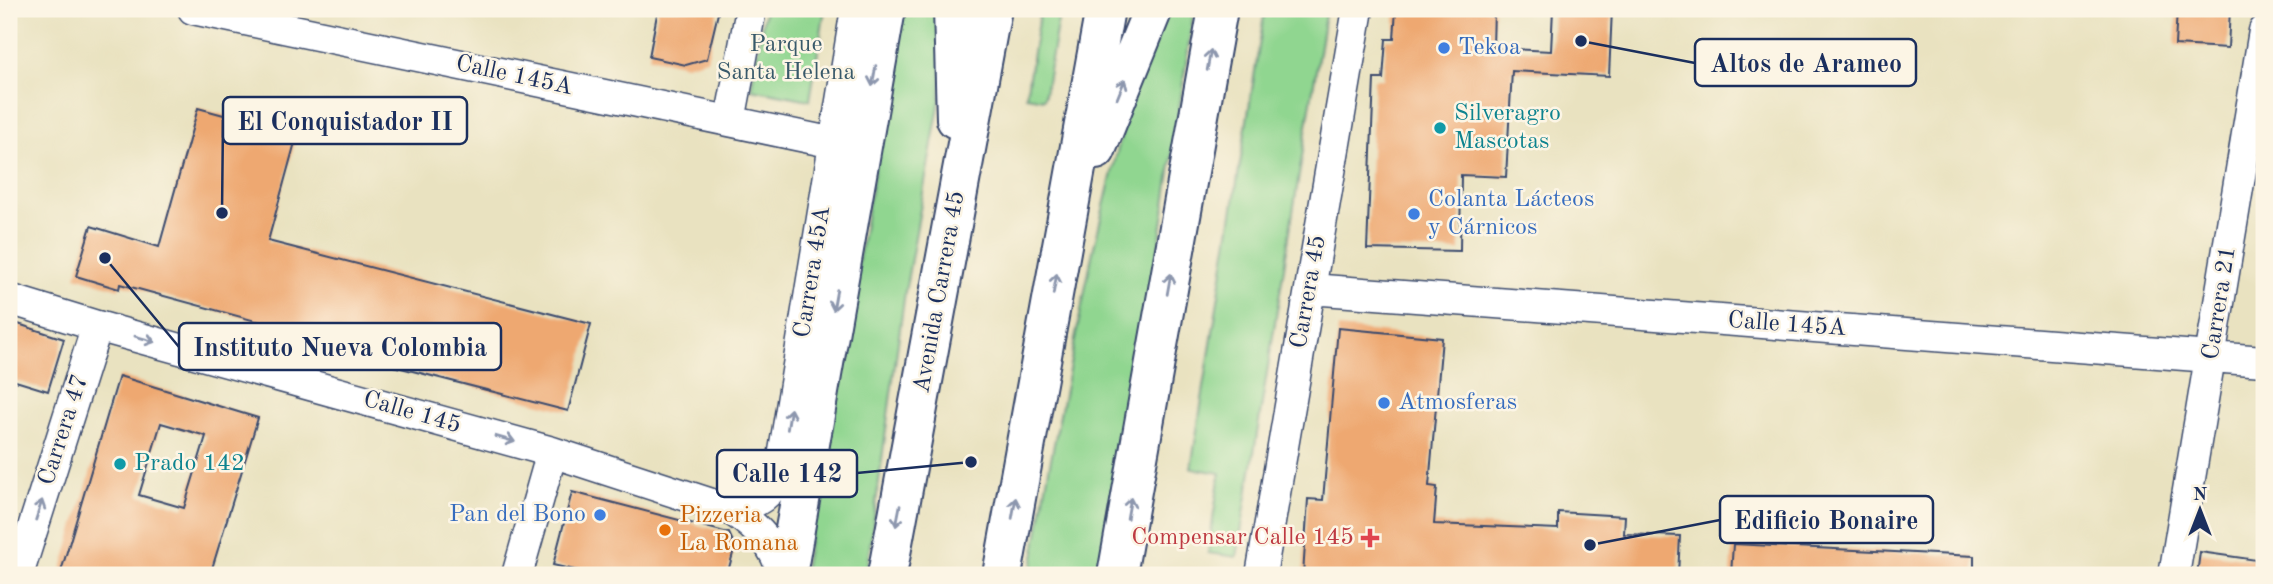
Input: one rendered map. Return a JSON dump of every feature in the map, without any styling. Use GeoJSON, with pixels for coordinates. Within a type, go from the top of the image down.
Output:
{"type":"FeatureCollection","features":[{"type":"Feature","properties":{"kind":"highway"},"geometry":{"type":"LineString","coordinates":[[785,575],[886,9]]}},
{"type":"Feature","properties":{"kind":"highway"},"geometry":{"type":"LineString","coordinates":[[953,9],[958,195]]}},
{"type":"Feature","properties":{"kind":"highway","name":"Avenida Carrera 45"},"geometry":{"type":"LineString","coordinates":[[887,575],[992,9]]}},
{"type":"Feature","properties":{"kind":"highway"},"geometry":{"type":"LineString","coordinates":[[1002,575],[1105,9]]}},
{"type":"Feature","properties":{"kind":"highway"},"geometry":{"type":"LineString","coordinates":[[1067,220],[1153,9]]}},
{"type":"Feature","properties":{"kind":"highway"},"geometry":{"type":"LineString","coordinates":[[1117,575],[1218,9]]}},
{"type":"Feature","properties":{"kind":"street","name":"Calle 145A"},"geometry":{"type":"LineString","coordinates":[[193,9],[834,143]]}},
{"type":"Feature","properties":{"kind":"street"},"geometry":{"type":"LineString","coordinates":[[730,121],[751,9]]}},
{"type":"Feature","properties":{"kind":"street","name":"Carrera 45A"},"geometry":{"type":"LineString","coordinates":[[733,511],[762,499],[781,470],[856,9]]}},
{"type":"Feature","properties":{"kind":"street","name":"Carrera 45"},"geometry":{"type":"LineString","coordinates":[[1261,575],[1358,9]]}},
{"type":"Feature","properties":{"kind":"street","name":"Carrera 21"},"geometry":{"type":"LineString","coordinates":[[2174,575],[2264,31]]}},
{"type":"Feature","properties":{"kind":"street","name":"Calle 145A"},"geometry":{"type":"LineString","coordinates":[[1310,289],[2264,361]]}},
{"type":"Feature","properties":{"kind":"street","name":"Calle 145"},"geometry":{"type":"LineString","coordinates":[[9,299],[97,326],[552,452],[733,511],[748,521],[769,543],[785,575]]}},
{"type":"Feature","properties":{"kind":"street","name":"Carrera 47"},"geometry":{"type":"LineString","coordinates":[[18,575],[97,326]]}},
{"type":"Feature","properties":{"kind":"street"},"geometry":{"type":"LineString","coordinates":[[517,575],[552,452]]}},
{"type":"Feature","properties":{"kind":"green space","name":"Parque Santa Helena"},"geometry":{"type":"Polygon","coordinates":[[[765,9],[825,9],[810,100],[751,89],[765,9]]]}},
{"type":"Feature","properties":{"kind":"green space"},"geometry":{"type":"Polygon","coordinates":[[[903,9],[944,9],[940,100],[905,292],[866,575],[803,575],[903,9]]]}},
{"type":"Feature","properties":{"kind":"green space"},"geometry":{"type":"Polygon","coordinates":[[[1040,9],[1060,9],[1044,99],[1026,96],[1040,9]]]}},
{"type":"Feature","properties":{"kind":"green space"},"geometry":{"type":"Polygon","coordinates":[[[1169,9],[1194,9],[1150,306],[1101,575],[1031,575],[1049,469],[1093,251],[1130,99],[1169,9]]]}},
{"type":"Feature","properties":{"kind":"green space"},"geometry":{"type":"Polygon","coordinates":[[[1265,9],[1326,9],[1237,557],[1208,553],[1220,473],[1191,468],[1265,9]]]}},
{"type":"Feature","properties":{"kind":"building"},"geometry":{"type":"Polygon","coordinates":[[[658,9],[719,9],[707,59],[686,65],[649,57],[658,9]]]}},
{"type":"Feature","properties":{"kind":"building"},"geometry":{"type":"Polygon","coordinates":[[[1396,9],[1494,9],[1493,48],[1551,51],[1553,9],[1612,9],[1609,76],[1512,71],[1506,177],[1461,175],[1460,251],[1367,249],[1374,79],[1383,79],[1386,39],[1394,39],[1396,9]]]}},
{"type":"Feature","properties":{"kind":"building"},"geometry":{"type":"Polygon","coordinates":[[[2177,9],[2230,9],[2228,48],[2175,45],[2177,9]]]}},
{"type":"Feature","properties":{"kind":"building"},"geometry":{"type":"Polygon","coordinates":[[[198,108],[297,135],[268,241],[591,324],[568,411],[265,333],[267,324],[120,284],[119,289],[76,276],[91,226],[159,247],[198,108]]]}},
{"type":"Feature","properties":{"kind":"building"},"geometry":{"type":"Polygon","coordinates":[[[9,321],[64,339],[48,391],[9,379],[9,321]]]}},
{"type":"Feature","properties":{"kind":"building"},"geometry":{"type":"Polygon","coordinates":[[[1338,328],[1442,338],[1429,486],[1437,487],[1434,524],[1558,529],[1558,512],[1625,516],[1624,534],[1680,536],[1678,575],[1303,575],[1308,499],[1323,500],[1338,328]]]}},
{"type":"Feature","properties":{"kind":"building","name":"Prado 142"},"geometry":{"type":"Polygon","coordinates":[[[119,376],[258,418],[210,575],[60,575],[119,376]],[[161,423],[139,495],[184,508],[206,436],[161,423]]]}},
{"type":"Feature","properties":{"kind":"building"},"geometry":{"type":"Polygon","coordinates":[[[572,492],[729,533],[735,546],[727,575],[596,575],[553,565],[572,492]]]}},
{"type":"Feature","properties":{"kind":"building"},"geometry":{"type":"Polygon","coordinates":[[[1733,544],[1974,556],[1974,575],[1731,575],[1733,544]]]}},
{"type":"Feature","properties":{"kind":"building"},"geometry":{"type":"Polygon","coordinates":[[[2200,552],[2264,561],[2264,575],[2197,575],[2200,552]]]}},
{"type":"Feature","properties":{"kind":"place","name":"Altos de Arameo"},"geometry":{"type":"Point","coordinates":[1581,41]}},
{"type":"Feature","properties":{"kind":"place","name":"Tekoa"},"geometry":{"type":"Point","coordinates":[1444,48]}},
{"type":"Feature","properties":{"kind":"place","name":"Silveragro Mascotas"},"geometry":{"type":"Point","coordinates":[1440,128]}},
{"type":"Feature","properties":{"kind":"place","name":"El Conquistador II"},"geometry":{"type":"Point","coordinates":[222,213]}},
{"type":"Feature","properties":{"kind":"place","name":"Colanta Lácteos y Cárnicos"},"geometry":{"type":"Point","coordinates":[1414,214]}},
{"type":"Feature","properties":{"kind":"place","name":"Instituto Nueva Colombia"},"geometry":{"type":"Point","coordinates":[105,258]}},
{"type":"Feature","properties":{"kind":"place","name":"Atmosferas"},"geometry":{"type":"Point","coordinates":[1384,403]}},
{"type":"Feature","properties":{"kind":"place","name":"Calle 142"},"geometry":{"type":"Point","coordinates":[971,462]}},
{"type":"Feature","properties":{"kind":"place","name":"Prado 142"},"geometry":{"type":"Point","coordinates":[120,464]}},
{"type":"Feature","properties":{"kind":"place","name":"Pan del Bono"},"geometry":{"type":"Point","coordinates":[600,515]}},
{"type":"Feature","properties":{"kind":"place","name":"Pizzeria La Romana"},"geometry":{"type":"Point","coordinates":[665,530]}},
{"type":"Feature","properties":{"kind":"place","name":"Compensar Calle 145"},"geometry":{"type":"Point","coordinates":[1370,538]}},
{"type":"Feature","properties":{"kind":"place","name":"Edificio Bonaire"},"geometry":{"type":"Point","coordinates":[1590,545]}}]}
